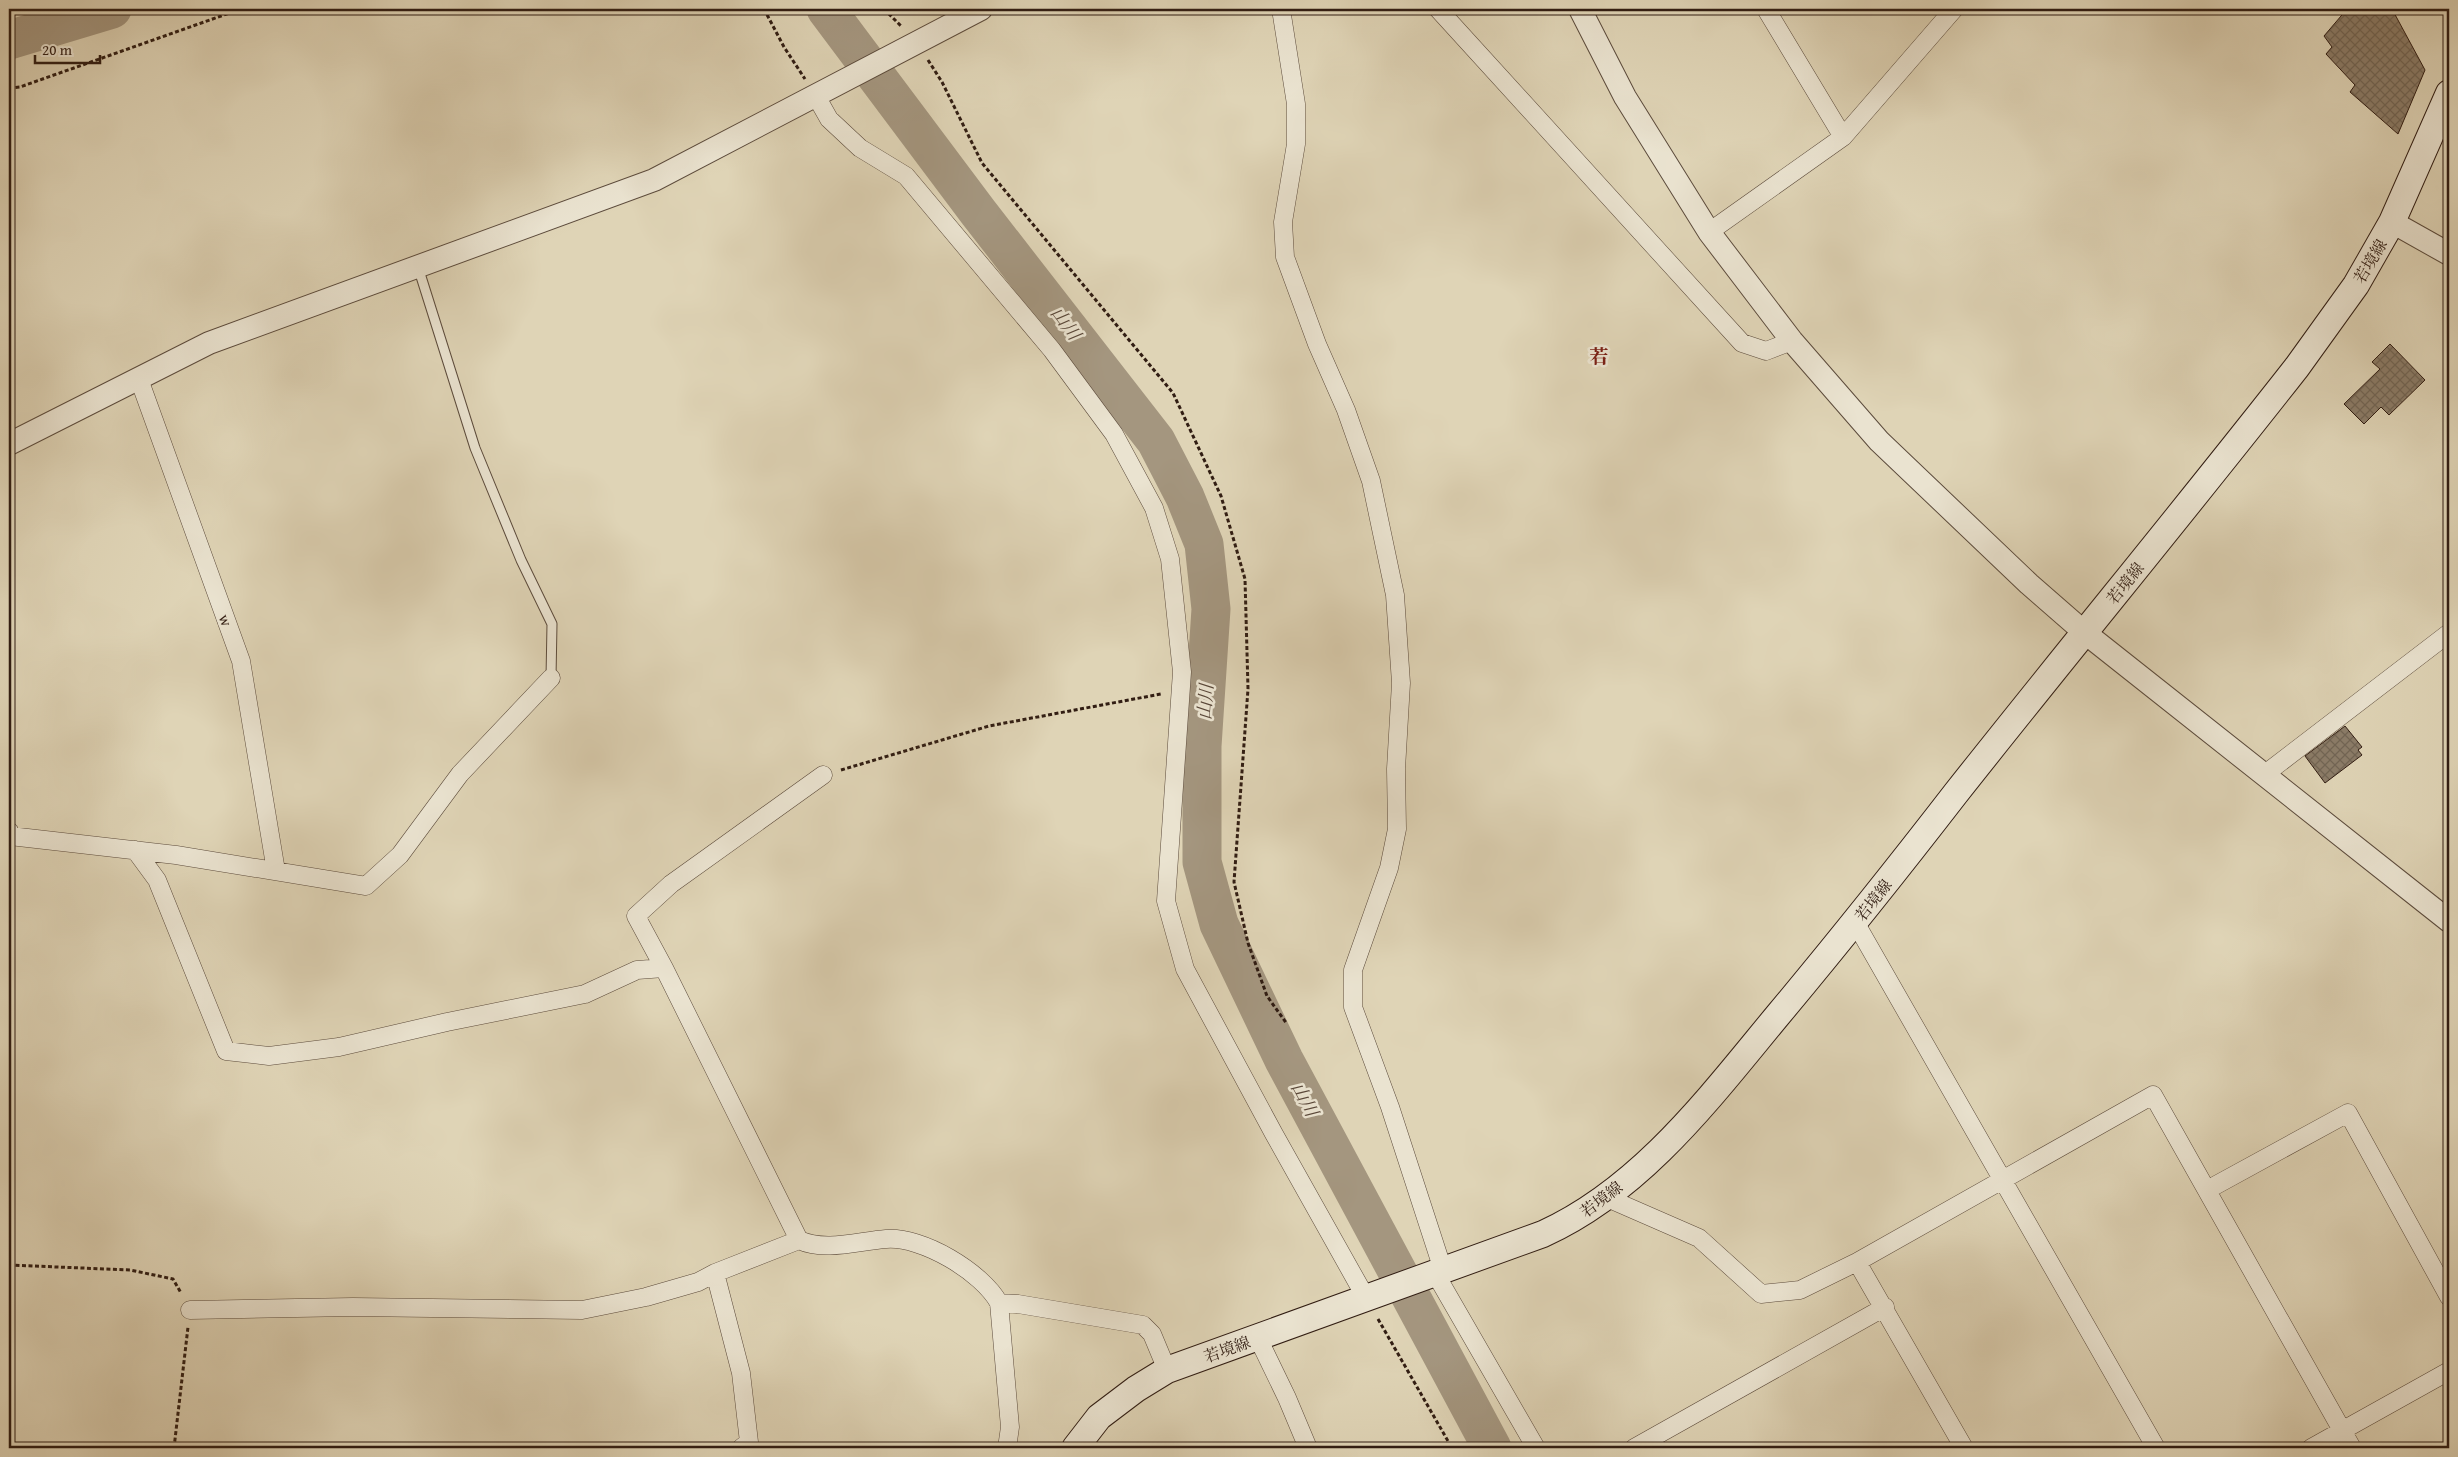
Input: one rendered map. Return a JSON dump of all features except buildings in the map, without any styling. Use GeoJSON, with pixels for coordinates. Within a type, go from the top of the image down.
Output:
{"type":"FeatureCollection","features":[{"type":"Feature","properties":{"kind":"main road","name":"若境線"},"geometry":{"type":"LineString","coordinates":[[1075,1448],[1099,1417],[1136,1389],[1167,1370],[1543,1234],[1570,1222],[1638,1170],[1701,1108],[1855,922],[2084,632],[2186,508],[2297,367],[2356,284],[2392,222],[2449,93]]}},
{"type":"Feature","properties":{"kind":"street"},"geometry":{"type":"LineString","coordinates":[[9,444],[210,344],[654,180],[981,9]]}},
{"type":"Feature","properties":{"kind":"street"},"geometry":{"type":"LineString","coordinates":[[1281,9],[1296,104],[1296,144],[1283,222],[1285,257],[1317,344],[1346,410],[1371,481],[1395,595],[1401,684],[1396,769],[1397,829],[1389,868],[1353,970],[1353,1007],[1390,1107],[1432,1274],[1536,1448]]}},
{"type":"Feature","properties":{"kind":"street"},"geometry":{"type":"LineString","coordinates":[[1438,9],[1742,343],[1766,351],[1792,341]]}},
{"type":"Feature","properties":{"kind":"street"},"geometry":{"type":"LineString","coordinates":[[1580,9],[1625,97],[1710,232],[1792,341],[1879,441],[2023,578],[2084,632],[2449,922]]}},
{"type":"Feature","properties":{"kind":"street"},"geometry":{"type":"LineString","coordinates":[[1766,9],[1843,137]]}},
{"type":"Feature","properties":{"kind":"street"},"geometry":{"type":"LineString","coordinates":[[1710,232],[1843,137],[1954,9]]}},
{"type":"Feature","properties":{"kind":"street"},"geometry":{"type":"LineString","coordinates":[[816,96],[829,119],[860,148],[906,176],[1052,350],[1114,434],[1154,508],[1170,558],[1182,672],[1166,901],[1185,969],[1274,1134],[1373,1296]]}},
{"type":"Feature","properties":{"kind":"street"},"geometry":{"type":"LineString","coordinates":[[2392,222],[2449,254]]}},
{"type":"Feature","properties":{"kind":"street","name":"w"},"geometry":{"type":"LineString","coordinates":[[139,379],[241,661],[276,871]]}},
{"type":"Feature","properties":{"kind":"street"},"geometry":{"type":"LineString","coordinates":[[2265,774],[2449,633]]}},
{"type":"Feature","properties":{"kind":"street"},"geometry":{"type":"LineString","coordinates":[[9,834],[134,850],[366,886],[400,855],[460,774],[551,678]]}},
{"type":"Feature","properties":{"kind":"street"},"geometry":{"type":"LineString","coordinates":[[822,775],[672,884],[636,916],[664,968],[799,1240],[810,1245],[889,1238],[915,1242],[974,1275],[993,1292],[999,1303],[1010,1427],[1007,1448]]}},
{"type":"Feature","properties":{"kind":"street"},"geometry":{"type":"LineString","coordinates":[[134,850],[157,880],[226,1051],[269,1056],[339,1047],[447,1022],[585,994],[637,970],[664,968]]}},
{"type":"Feature","properties":{"kind":"street"},"geometry":{"type":"LineString","coordinates":[[1855,922],[2156,1448]]}},
{"type":"Feature","properties":{"kind":"street"},"geometry":{"type":"LineString","coordinates":[[1605,1197],[1699,1238],[1761,1294],[1800,1290],[1857,1262],[2153,1095],[2352,1448]]}},
{"type":"Feature","properties":{"kind":"street"},"geometry":{"type":"LineString","coordinates":[[2207,1190],[2348,1113],[2449,1298]]}},
{"type":"Feature","properties":{"kind":"street"},"geometry":{"type":"LineString","coordinates":[[190,1310],[353,1307],[582,1310],[646,1297],[698,1282],[715,1273],[799,1240]]}},
{"type":"Feature","properties":{"kind":"street"},"geometry":{"type":"LineString","coordinates":[[1857,1262],[1885,1307],[1964,1448]]}},
{"type":"Feature","properties":{"kind":"street"},"geometry":{"type":"LineString","coordinates":[[715,1273],[741,1373],[749,1442],[741,1448]]}},
{"type":"Feature","properties":{"kind":"street"},"geometry":{"type":"LineString","coordinates":[[999,1303],[1018,1304],[1143,1325],[1152,1334],[1167,1370]]}},
{"type":"Feature","properties":{"kind":"street"},"geometry":{"type":"LineString","coordinates":[[1634,1448],[1885,1307]]}},
{"type":"Feature","properties":{"kind":"street"},"geometry":{"type":"LineString","coordinates":[[1258,1338],[1288,1398],[1308,1448]]}},
{"type":"Feature","properties":{"kind":"street"},"geometry":{"type":"LineString","coordinates":[[2311,1448],[2449,1371]]}},
{"type":"Feature","properties":{"kind":"lane"},"geometry":{"type":"LineString","coordinates":[[418,267],[474,448],[521,560],[552,624],[551,678]]}},
{"type":"Feature","properties":{"kind":"path"},"geometry":{"type":"LineString","coordinates":[[9,88],[20,87],[241,9]]}},
{"type":"Feature","properties":{"kind":"path"},"geometry":{"type":"LineString","coordinates":[[764,9],[784,48],[816,96]]}},
{"type":"Feature","properties":{"kind":"path"},"geometry":{"type":"LineString","coordinates":[[822,775],[989,726],[1181,690]]}},
{"type":"Feature","properties":{"kind":"path"},"geometry":{"type":"LineString","coordinates":[[9,1265],[130,1270],[173,1279],[190,1310],[174,1448]]}},
{"type":"Feature","properties":{"kind":"path"},"geometry":{"type":"LineString","coordinates":[[1373,1296],[1452,1448]]}},
{"type":"Feature","properties":{"kind":"waterway","name":"山川"},"geometry":{"type":"LineString","coordinates":[[9,40],[112,9]]}},
{"type":"Feature","properties":{"kind":"waterway","name":"山川"},"geometry":{"type":"LineString","coordinates":[[826,9],[978,212],[1156,441],[1185,497],[1204,544],[1211,609],[1202,746],[1202,862],[1219,924],[1284,1060],[1492,1448]]}},
{"type":"Feature","properties":{"kind":"district","name":"若"},"geometry":{"type":"Point","coordinates":[1599,356]}}]}
